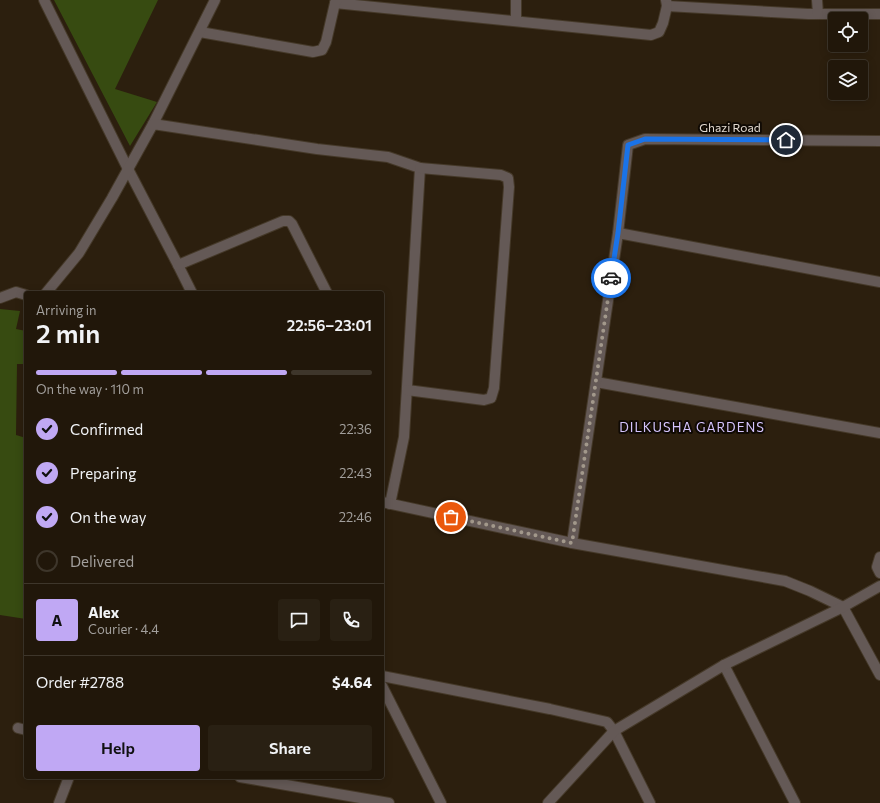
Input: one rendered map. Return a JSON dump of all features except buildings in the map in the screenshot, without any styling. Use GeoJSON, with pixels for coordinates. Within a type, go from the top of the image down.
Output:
{"type":"FeatureCollection","features":[{"type":"Feature","properties":{"kind":"street"},"geometry":{"type":"LineString","coordinates":[[44,0],[128,169],[191,291]]}},
{"type":"Feature","properties":{"kind":"street"},"geometry":{"type":"LineString","coordinates":[[48,291],[79,253],[128,169],[153,124],[215,0]]}},
{"type":"Feature","properties":{"kind":"street"},"geometry":{"type":"LineString","coordinates":[[516,0],[516,21]]}},
{"type":"Feature","properties":{"kind":"street"},"geometry":{"type":"LineString","coordinates":[[817,0],[818,14]]}},
{"type":"Feature","properties":{"kind":"street"},"geometry":{"type":"LineString","coordinates":[[200,32],[313,52],[322,50],[326,42],[336,2],[651,35],[659,32],[663,23],[667,3],[818,14],[880,14]]}},
{"type":"Feature","properties":{"kind":"street"},"geometry":{"type":"LineString","coordinates":[[153,124],[317,150],[388,157],[420,168],[502,175],[508,178],[509,187],[494,388],[491,398],[484,400],[407,390]]}},
{"type":"Feature","properties":{"kind":"street","name":"Ghazi Road"},"geometry":{"type":"LineString","coordinates":[[618,233],[628,145],[645,139],[880,141]]}},
{"type":"Feature","properties":{"kind":"street"},"geometry":{"type":"LineString","coordinates":[[420,168],[404,437],[386,503],[572,543],[785,581],[843,607],[880,675]]}},
{"type":"Feature","properties":{"kind":"street"},"geometry":{"type":"LineString","coordinates":[[178,265],[283,221],[289,221],[292,224],[326,291]]}},
{"type":"Feature","properties":{"kind":"street"},"geometry":{"type":"LineString","coordinates":[[572,543],[618,233],[880,282]]}},
{"type":"Feature","properties":{"kind":"street"},"geometry":{"type":"LineString","coordinates":[[0,298],[16,292],[24,294]]}},
{"type":"Feature","properties":{"kind":"street"},"geometry":{"type":"LineString","coordinates":[[596,382],[880,433]]}},
{"type":"Feature","properties":{"kind":"street"},"geometry":{"type":"LineString","coordinates":[[880,556],[877,567],[880,573]]}},
{"type":"Feature","properties":{"kind":"street"},"geometry":{"type":"LineString","coordinates":[[548,803],[614,731],[724,665],[843,607],[880,586]]}},
{"type":"Feature","properties":{"kind":"street"},"geometry":{"type":"LineString","coordinates":[[724,665],[795,803]]}},
{"type":"Feature","properties":{"kind":"street"},"geometry":{"type":"LineString","coordinates":[[384,676],[607,722],[614,731],[650,803]]}},
{"type":"Feature","properties":{"kind":"street"},"geometry":{"type":"LineString","coordinates":[[384,690],[441,803]]}},
{"type":"Feature","properties":{"kind":"street"},"geometry":{"type":"LineString","coordinates":[[59,803],[68,779]]}},
{"type":"Feature","properties":{"kind":"street"},"geometry":{"type":"LineString","coordinates":[[251,779],[389,803]]}},
{"type":"Feature","properties":{"kind":"green space"},"geometry":{"type":"Polygon","coordinates":[[[54,0],[158,0],[115,89],[157,102],[130,146],[54,0]]]}},
{"type":"Feature","properties":{"kind":"green space"},"geometry":{"type":"Polygon","coordinates":[[[0,309],[20,311],[16,329],[24,331],[24,364],[17,364],[16,435],[24,437],[24,619],[0,615],[0,309]]]}},
{"type":"Feature","properties":{"kind":"way so far"},"geometry":{"type":"LineString","coordinates":[[451,517],[572,543],[611,278]]}},
{"type":"Feature","properties":{"kind":"district","name":"DILKUSHA GARDENS"},"geometry":{"type":"Point","coordinates":[692,427]}},
{"type":"Feature","properties":{"kind":"route"},"geometry":{"type":"LineString","coordinates":[[611,278],[618,233],[628,145],[645,139],[786,140]]}}]}
